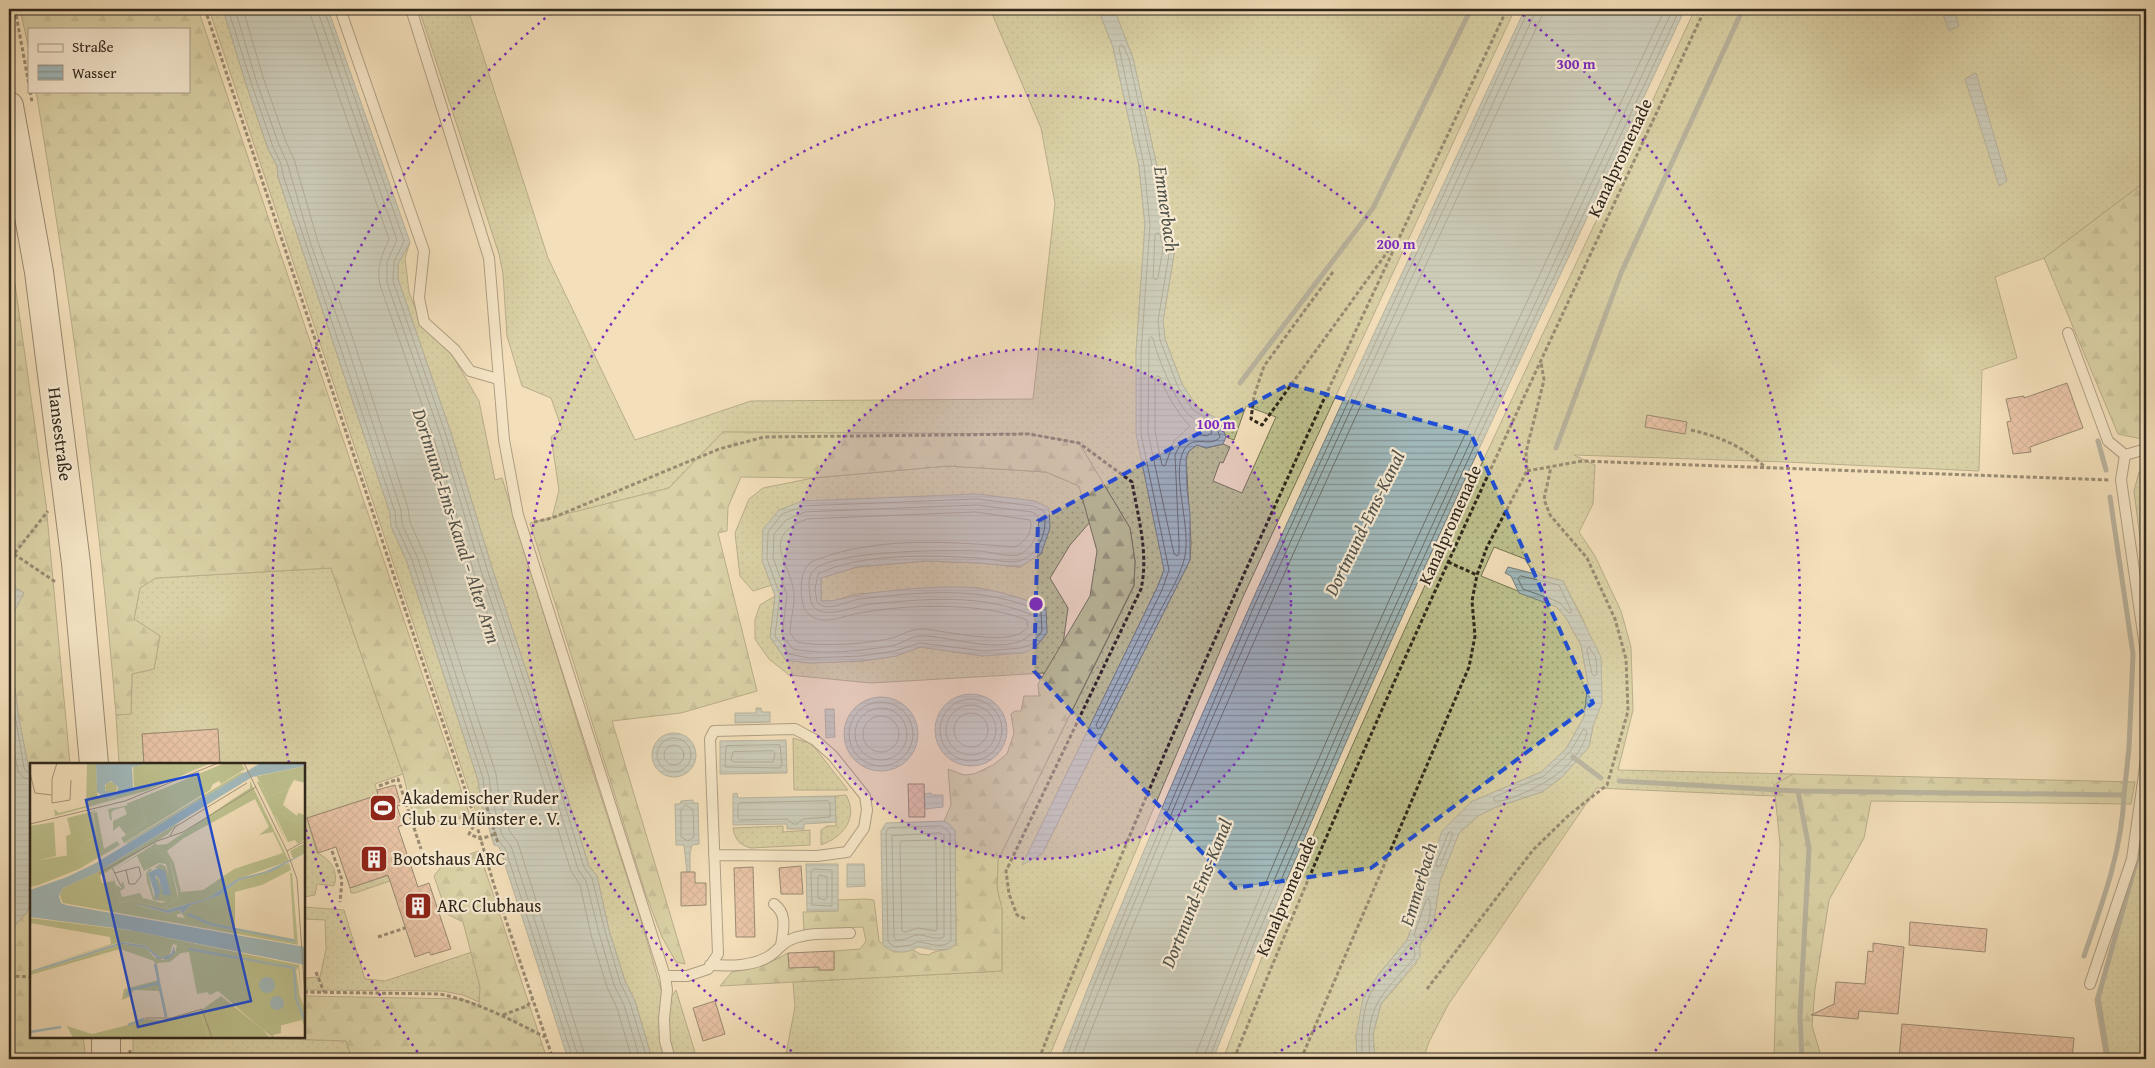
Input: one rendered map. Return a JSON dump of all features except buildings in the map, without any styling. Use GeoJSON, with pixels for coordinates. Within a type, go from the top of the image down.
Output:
{"type":"FeatureCollection","features":[{"type":"Feature","properties":{"kind":"main road","name":"Hansestraße"},"geometry":{"type":"LineString","coordinates":[[9,106],[39,272],[76,563],[94,763]]}},
{"type":"Feature","properties":{"kind":"main road"},"geometry":{"type":"LineString","coordinates":[[106,1038],[106,1059]]}},
{"type":"Feature","properties":{"kind":"lane"},"geometry":{"type":"LineString","coordinates":[[340,9],[424,251],[419,298],[424,322],[456,350],[470,371],[498,379]]}},
{"type":"Feature","properties":{"kind":"lane"},"geometry":{"type":"LineString","coordinates":[[411,9],[489,258],[504,440],[521,526],[665,976],[668,990],[664,1019],[670,1059]]}},
{"type":"Feature","properties":{"kind":"lane"},"geometry":{"type":"LineString","coordinates":[[2068,333],[2108,441],[2125,455]]}},
{"type":"Feature","properties":{"kind":"lane"},"geometry":{"type":"LineString","coordinates":[[2125,455],[2146,449]]}},
{"type":"Feature","properties":{"kind":"lane"},"geometry":{"type":"LineString","coordinates":[[2125,455],[2121,480],[2146,654]]}},
{"type":"Feature","properties":{"kind":"lane"},"geometry":{"type":"LineString","coordinates":[[665,976],[687,976],[708,968],[718,954],[714,855],[710,739],[714,731],[795,729],[815,740],[833,756],[864,796],[867,810],[864,828],[847,852],[817,856],[714,855]]}},
{"type":"Feature","properties":{"kind":"lane"},"geometry":{"type":"LineString","coordinates":[[2090,984],[2132,859],[2146,760]]}},
{"type":"Feature","properties":{"kind":"lane"},"geometry":{"type":"LineString","coordinates":[[774,904],[780,908],[784,920],[781,946]]}},
{"type":"Feature","properties":{"kind":"lane"},"geometry":{"type":"LineString","coordinates":[[710,965],[730,966],[755,962],[773,953],[788,940],[804,936],[850,933]]}},
{"type":"Feature","properties":{"kind":"path"},"geometry":{"type":"LineString","coordinates":[[15,9],[28,80]]}},
{"type":"Feature","properties":{"kind":"path"},"geometry":{"type":"LineString","coordinates":[[205,9],[553,1059]]}},
{"type":"Feature","properties":{"kind":"path"},"geometry":{"type":"LineString","coordinates":[[1039,1059],[1147,794],[1225,619],[1401,234],[1507,9]]}},
{"type":"Feature","properties":{"kind":"path","name":"Kanalpromenade"},"geometry":{"type":"LineString","coordinates":[[1234,1059],[1292,913],[1448,562],[1705,9]]}},
{"type":"Feature","properties":{"kind":"path"},"geometry":{"type":"LineString","coordinates":[[1333,272],[1264,366],[1254,396],[1251,419],[1262,426],[1401,234]]}},
{"type":"Feature","properties":{"kind":"path"},"geometry":{"type":"LineString","coordinates":[[1301,1059],[1469,667],[1475,636],[1472,601],[1477,575],[1486,547],[1527,471],[1526,452],[1544,380],[1541,362]]}},
{"type":"Feature","properties":{"kind":"path"},"geometry":{"type":"LineString","coordinates":[[1691,430],[1717,436],[1750,454],[1766,468]]}},
{"type":"Feature","properties":{"kind":"path"},"geometry":{"type":"LineString","coordinates":[[521,526],[552,518],[719,448],[764,437],[1029,434],[1078,443],[1132,482],[1144,554],[1145,573],[1141,589],[1006,871],[1008,894],[1017,915],[1026,919]]}},
{"type":"Feature","properties":{"kind":"path"},"geometry":{"type":"LineString","coordinates":[[1527,471],[1582,461],[2121,480]]}},
{"type":"Feature","properties":{"kind":"path"},"geometry":{"type":"LineString","coordinates":[[1427,989],[1533,850],[1568,815],[1607,785],[1628,711],[1626,659],[1615,619],[1587,558],[1550,514],[1544,499],[1551,467]]}},
{"type":"Feature","properties":{"kind":"path"},"geometry":{"type":"LineString","coordinates":[[9,556],[14,554],[49,508]]}},
{"type":"Feature","properties":{"kind":"path"},"geometry":{"type":"LineString","coordinates":[[14,554],[58,583]]}},
{"type":"Feature","properties":{"kind":"path"},"geometry":{"type":"LineString","coordinates":[[1448,562],[1477,575]]}},
{"type":"Feature","properties":{"kind":"path"},"geometry":{"type":"LineString","coordinates":[[378,786],[398,780],[421,850]]}},
{"type":"Feature","properties":{"kind":"path"},"geometry":{"type":"LineString","coordinates":[[485,801],[498,844]]}},
{"type":"Feature","properties":{"kind":"path"},"geometry":{"type":"LineString","coordinates":[[490,817],[476,822],[469,834],[481,839],[495,834]]}},
{"type":"Feature","properties":{"kind":"path"},"geometry":{"type":"LineString","coordinates":[[332,851],[342,880],[340,902]]}},
{"type":"Feature","properties":{"kind":"path"},"geometry":{"type":"LineString","coordinates":[[378,937],[405,928]]}},
{"type":"Feature","properties":{"kind":"path"},"geometry":{"type":"LineString","coordinates":[[316,972],[324,992]]}},
{"type":"Feature","properties":{"kind":"path"},"geometry":{"type":"LineString","coordinates":[[9,976],[30,977]]}},
{"type":"Feature","properties":{"kind":"path"},"geometry":{"type":"LineString","coordinates":[[305,992],[440,994],[462,999],[546,1038]]}},
{"type":"Feature","properties":{"kind":"path"},"geometry":{"type":"LineString","coordinates":[[502,1016],[527,1006],[533,1000]]}},
{"type":"Feature","properties":{"kind":"highlighted area"},"geometry":{"type":"Polygon","coordinates":[[[1289,384],[1471,434],[1593,703],[1371,868],[1235,888],[1034,671],[1038,521],[1289,384]]]}},
{"type":"Feature","properties":{"kind":"green space"},"geometry":{"type":"Polygon","coordinates":[[[20,9],[198,9],[470,816],[443,823],[430,819],[415,824],[403,774],[331,568],[156,578],[140,588],[134,619],[160,636],[154,669],[132,674],[131,714],[116,715],[92,480],[60,246],[36,92],[190,92],[190,28],[28,28],[28,45],[20,9]]]}},
{"type":"Feature","properties":{"kind":"green space"},"geometry":{"type":"Polygon","coordinates":[[[209,9],[223,9],[268,149],[277,166],[278,177],[390,513],[391,526],[407,562],[478,780],[485,815],[478,818],[209,9]]]}},
{"type":"Feature","properties":{"kind":"green space"},"geometry":{"type":"Polygon","coordinates":[[[419,9],[468,9],[548,258],[635,440],[751,401],[1033,399],[1055,203],[1041,128],[990,9],[1098,9],[1113,47],[1139,166],[1145,225],[1136,353],[1164,570],[1023,864],[1042,854],[1190,560],[1191,543],[1186,458],[1189,451],[1197,445],[1206,448],[1223,444],[1230,447],[1223,463],[1220,462],[1213,481],[1242,493],[1276,417],[1246,406],[1234,440],[1226,437],[1219,420],[1197,407],[1182,384],[1165,339],[1163,321],[1175,248],[1133,58],[1114,9],[1515,9],[1242,599],[1048,1059],[785,1059],[795,1007],[793,982],[1002,971],[1002,909],[997,888],[998,860],[1134,586],[1135,561],[1130,528],[1079,443],[1029,434],[723,432],[669,488],[552,518],[559,490],[551,437],[562,429],[551,398],[522,386],[507,336],[503,274],[499,254],[419,9]]]}},
{"type":"Feature","properties":{"kind":"green space"},"geometry":{"type":"Polygon","coordinates":[[[1695,9],[2146,9],[2146,181],[2044,258],[1995,277],[2017,358],[1982,370],[1979,471],[1574,455],[1595,465],[1593,504],[1579,532],[1595,556],[1621,611],[1631,647],[1633,710],[1618,770],[1793,774],[1775,785],[1775,796],[1597,788],[1448,1005],[1429,1042],[1423,1059],[1375,1059],[1373,1034],[1381,1004],[1416,964],[1420,944],[1433,927],[1440,881],[1459,833],[1478,816],[1496,807],[1542,792],[1562,777],[1589,747],[1593,726],[1584,621],[1563,581],[1542,575],[1531,569],[1525,559],[1494,547],[1481,576],[1557,607],[1566,618],[1581,645],[1588,683],[1584,717],[1566,749],[1541,772],[1471,802],[1427,874],[1417,913],[1407,940],[1378,975],[1356,1036],[1357,1059],[1223,1059],[1282,908],[1381,681],[1695,9]]]}},
{"type":"Feature","properties":{"kind":"green space"},"geometry":{"type":"Polygon","coordinates":[[[2146,181],[2146,440],[2118,434],[2044,258],[2146,181]]]}},
{"type":"Feature","properties":{"kind":"green space"},"geometry":{"type":"Polygon","coordinates":[[[9,242],[46,504],[70,763],[30,763],[30,775],[15,695],[10,648],[10,628],[13,613],[24,593],[9,585],[9,242]]]}},
{"type":"Feature","properties":{"kind":"green space"},"geometry":{"type":"Polygon","coordinates":[[[410,242],[405,258],[409,292],[423,328],[447,346],[479,401],[495,480],[502,478],[588,757],[640,917],[662,993],[661,1012],[676,990],[697,1059],[652,1059],[635,1001],[625,981],[609,930],[597,876],[589,866],[493,571],[451,433],[398,279],[398,264],[410,242]]]}},
{"type":"Feature","properties":{"kind":"green space"},"geometry":{"type":"Polygon","coordinates":[[[723,432],[1029,434],[1079,443],[1130,528],[1135,561],[1134,585],[998,860],[997,888],[1002,909],[1002,971],[720,986],[732,972],[765,965],[788,953],[789,968],[819,967],[819,970],[834,970],[834,951],[860,949],[866,941],[863,927],[804,930],[803,912],[838,911],[838,900],[874,900],[879,941],[894,952],[913,950],[920,954],[929,955],[950,948],[956,943],[955,831],[944,821],[951,805],[948,769],[964,775],[974,774],[993,765],[1007,754],[1014,733],[1011,714],[1015,711],[1021,711],[1024,696],[1039,696],[1038,684],[1090,596],[1097,551],[1079,486],[1046,472],[948,466],[813,478],[741,477],[728,507],[727,531],[718,533],[757,691],[681,713],[612,721],[685,964],[676,962],[662,937],[645,892],[530,523],[669,488],[723,432]]]}},
{"type":"Feature","properties":{"kind":"green space"},"geometry":{"type":"Polygon","coordinates":[[[948,466],[1046,472],[1079,486],[1090,522],[1070,545],[1050,578],[1068,608],[1063,644],[1045,673],[871,683],[789,675],[769,659],[755,639],[755,620],[760,605],[775,596],[770,637],[786,660],[809,663],[862,661],[896,656],[920,647],[983,656],[1046,608],[1023,599],[977,588],[856,594],[833,601],[821,601],[821,578],[857,567],[926,561],[1020,567],[1041,554],[762,560],[772,585],[753,591],[740,576],[735,533],[749,499],[763,488],[813,478],[948,466]]]}},
{"type":"Feature","properties":{"kind":"green space"},"geometry":{"type":"Polygon","coordinates":[[[2146,471],[2146,585],[2134,491],[2139,472],[2146,471]]]}},
{"type":"Feature","properties":{"kind":"green space"},"geometry":{"type":"Polygon","coordinates":[[[331,568],[403,774],[375,784],[378,795],[307,818],[317,853],[330,862],[335,871],[334,886],[317,884],[315,895],[305,897],[305,763],[220,763],[217,729],[142,734],[144,763],[119,763],[116,715],[131,714],[132,674],[154,669],[160,636],[134,619],[140,588],[156,578],[331,568]]]}},
{"type":"Feature","properties":{"kind":"green space"},"geometry":{"type":"Polygon","coordinates":[[[793,738],[809,743],[815,748],[848,790],[794,790],[793,738]]]}},
{"type":"Feature","properties":{"kind":"green space"},"geometry":{"type":"Polygon","coordinates":[[[1793,774],[2135,782],[2131,804],[1871,801],[1864,838],[1829,900],[1815,989],[1812,1026],[1822,1059],[1774,1059],[1780,844],[1774,785],[1793,774]]]}},
{"type":"Feature","properties":{"kind":"green space"},"geometry":{"type":"Polygon","coordinates":[[[2146,794],[2146,1059],[2105,1059],[2095,1000],[2108,960],[2140,839],[2146,794]]]}},
{"type":"Feature","properties":{"kind":"green space"},"geometry":{"type":"Polygon","coordinates":[[[846,795],[851,811],[847,826],[836,837],[821,845],[821,830],[827,826],[836,826],[835,796],[846,795]]]}},
{"type":"Feature","properties":{"kind":"green space"},"geometry":{"type":"Polygon","coordinates":[[[783,826],[783,832],[810,830],[810,845],[751,848],[739,841],[735,836],[733,828],[783,826]]]}},
{"type":"Feature","properties":{"kind":"green space"},"geometry":{"type":"Polygon","coordinates":[[[479,851],[547,1059],[352,1059],[346,1041],[259,1038],[305,1038],[305,996],[462,999],[479,1005],[480,987],[463,922],[447,914],[434,876],[445,862],[479,851]]]}},
{"type":"Feature","properties":{"kind":"green space"},"geometry":{"type":"Polygon","coordinates":[[[411,868],[413,873],[351,893],[350,888],[411,868]]]}},
{"type":"Feature","properties":{"kind":"green space"},"geometry":{"type":"Polygon","coordinates":[[[30,903],[30,1038],[83,1038],[86,1059],[9,1059],[9,932],[27,912],[30,903]]]}},
{"type":"Feature","properties":{"kind":"green space"},"geometry":{"type":"Polygon","coordinates":[[[305,907],[344,910],[365,979],[385,981],[472,952],[480,987],[479,1002],[463,995],[442,991],[305,990],[305,978],[320,977],[326,949],[325,920],[305,919],[305,907]]]}},
{"type":"Feature","properties":{"kind":"green space"},"geometry":{"type":"Polygon","coordinates":[[[133,1038],[259,1038],[346,1041],[352,1059],[133,1059],[133,1038]]]}},
{"type":"Feature","properties":{"kind":"water","name":"Dortmund-Ems-Kanal – Alter Arm"},"geometry":{"type":"Polygon","coordinates":[[[223,9],[328,9],[410,242],[398,264],[398,279],[451,433],[493,571],[589,866],[597,876],[609,930],[625,981],[635,1001],[652,1059],[568,1059],[500,849],[494,845],[481,801],[478,780],[407,562],[391,526],[390,513],[278,177],[277,166],[268,149],[223,9]]]}},
{"type":"Feature","properties":{"kind":"water"},"geometry":{"type":"Polygon","coordinates":[[[1098,9],[1114,9],[1133,58],[1175,248],[1163,321],[1165,339],[1182,384],[1197,407],[1219,420],[1226,437],[1223,444],[1206,448],[1197,445],[1189,451],[1186,458],[1190,514],[1190,560],[1042,854],[1022,865],[1164,570],[1136,434],[1136,353],[1145,225],[1139,166],[1113,47],[1098,9]]]}},
{"type":"Feature","properties":{"kind":"water","name":"Dortmund-Ems-Kanal"},"geometry":{"type":"Polygon","coordinates":[[[1525,9],[1685,9],[1382,661],[1267,926],[1213,1059],[1060,1059],[1168,793],[1225,661],[1525,9]]]}},
{"type":"Feature","properties":{"kind":"water"},"geometry":{"type":"Polygon","coordinates":[[[1941,9],[1954,9],[1959,26],[1949,31],[1941,9]]]}},
{"type":"Feature","properties":{"kind":"water"},"geometry":{"type":"Polygon","coordinates":[[[1976,73],[2007,181],[1999,186],[1965,79],[1976,73]]]}},
{"type":"Feature","properties":{"kind":"water"},"geometry":{"type":"Polygon","coordinates":[[[977,494],[1035,501],[1049,508],[1050,528],[1041,554],[1020,567],[926,561],[857,567],[821,578],[821,601],[870,593],[924,588],[964,587],[995,591],[1046,608],[1047,633],[1035,648],[1023,653],[983,656],[920,647],[896,656],[862,661],[809,663],[786,660],[770,637],[775,596],[762,560],[763,529],[779,510],[802,501],[977,494]]]}},
{"type":"Feature","properties":{"kind":"water"},"geometry":{"type":"Polygon","coordinates":[[[1508,567],[1563,581],[1601,657],[1602,703],[1593,726],[1589,747],[1562,777],[1542,792],[1496,807],[1478,816],[1459,833],[1440,881],[1433,927],[1420,944],[1420,957],[1381,1004],[1373,1034],[1375,1059],[1357,1059],[1356,1036],[1363,998],[1378,975],[1407,940],[1442,831],[1471,802],[1541,772],[1566,749],[1584,717],[1588,683],[1581,645],[1566,618],[1557,607],[1519,593],[1511,576],[1505,573],[1508,567]]]}},
{"type":"Feature","properties":{"kind":"water"},"geometry":{"type":"Polygon","coordinates":[[[9,584],[24,593],[13,614],[9,640],[9,584]]]}},
{"type":"Feature","properties":{"kind":"water"},"geometry":{"type":"Polygon","coordinates":[[[9,641],[19,719],[30,775],[30,903],[27,912],[9,932],[9,641]]]}},
{"type":"Feature","properties":{"kind":"water"},"geometry":{"type":"Polygon","coordinates":[[[971,694],[985,697],[997,704],[1004,716],[1007,730],[1004,744],[997,756],[985,763],[971,766],[957,763],[945,756],[938,744],[935,730],[938,716],[945,704],[957,697],[971,694]]]}},
{"type":"Feature","properties":{"kind":"water"},"geometry":{"type":"Polygon","coordinates":[[[881,697],[895,700],[907,708],[915,720],[918,734],[915,748],[907,760],[895,768],[881,771],[867,768],[855,760],[847,748],[844,734],[847,720],[855,708],[867,700],[881,697]]]}},
{"type":"Feature","properties":{"kind":"water"},"geometry":{"type":"Polygon","coordinates":[[[756,708],[761,708],[762,712],[770,712],[770,722],[735,723],[735,713],[756,713],[756,708]]]}},
{"type":"Feature","properties":{"kind":"water"},"geometry":{"type":"Polygon","coordinates":[[[825,709],[834,709],[835,737],[826,738],[825,709]]]}},
{"type":"Feature","properties":{"kind":"water"},"geometry":{"type":"Polygon","coordinates":[[[674,733],[686,737],[692,743],[696,755],[692,767],[686,773],[674,777],[662,773],[656,767],[652,755],[656,743],[662,737],[674,733]]]}},
{"type":"Feature","properties":{"kind":"water"},"geometry":{"type":"Polygon","coordinates":[[[786,740],[787,773],[720,774],[720,741],[786,740]]]}},
{"type":"Feature","properties":{"kind":"water"},"geometry":{"type":"Polygon","coordinates":[[[737,793],[738,798],[835,796],[836,822],[804,824],[804,829],[787,829],[787,824],[733,825],[733,794],[737,793]]]}},
{"type":"Feature","properties":{"kind":"water"},"geometry":{"type":"Polygon","coordinates":[[[931,793],[932,795],[943,795],[943,807],[925,809],[924,794],[931,793]]]}},
{"type":"Feature","properties":{"kind":"water"},"geometry":{"type":"Polygon","coordinates":[[[693,800],[693,803],[698,803],[699,844],[692,845],[690,872],[687,872],[684,845],[676,845],[675,804],[680,804],[681,801],[693,800]]]}},
{"type":"Feature","properties":{"kind":"water"},"geometry":{"type":"Polygon","coordinates":[[[944,821],[955,831],[956,943],[950,949],[934,950],[918,947],[905,952],[891,950],[883,945],[881,831],[886,823],[944,821]]]}},
{"type":"Feature","properties":{"kind":"water"},"geometry":{"type":"Polygon","coordinates":[[[806,864],[838,864],[838,911],[807,911],[806,864]]]}},
{"type":"Feature","properties":{"kind":"water"},"geometry":{"type":"Polygon","coordinates":[[[847,864],[864,864],[865,886],[847,887],[847,864]]]}},
{"type":"Feature","properties":{"kind":"waterway"},"geometry":{"type":"LineString","coordinates":[[1240,383],[1373,208],[1471,9]]}},
{"type":"Feature","properties":{"kind":"waterway"},"geometry":{"type":"LineString","coordinates":[[1556,448],[1621,273],[1743,9]]}},
{"type":"Feature","properties":{"kind":"waterway"},"geometry":{"type":"LineString","coordinates":[[2098,441],[2106,470]]}},
{"type":"Feature","properties":{"kind":"waterway"},"geometry":{"type":"LineString","coordinates":[[2110,497],[2133,654],[2129,748],[2124,795]]}},
{"type":"Feature","properties":{"kind":"waterway"},"geometry":{"type":"LineString","coordinates":[[1573,757],[1601,778]]}},
{"type":"Feature","properties":{"kind":"waterway"},"geometry":{"type":"LineString","coordinates":[[1619,781],[1798,791],[2124,795],[2115,857],[2084,956]]}},
{"type":"Feature","properties":{"kind":"waterway"},"geometry":{"type":"LineString","coordinates":[[1798,791],[1809,848],[1800,1016],[1802,1059]]}},
{"type":"Feature","properties":{"kind":"waterway"},"geometry":{"type":"LineString","coordinates":[[2108,1059],[2098,998],[2146,827]]}},
{"type":"Feature","properties":{"kind":"place","name":"Akademischer Ruder Club zu Münster e. V."},"geometry":{"type":"Point","coordinates":[383,808]}},
{"type":"Feature","properties":{"kind":"place","name":"Bootshaus ARC"},"geometry":{"type":"Point","coordinates":[374,859]}},
{"type":"Feature","properties":{"kind":"place","name":"ARC Clubhaus"},"geometry":{"type":"Point","coordinates":[418,906]}},
{"type":"Feature","properties":{"kind":"water label","name":"Emmerbach"},"geometry":{"type":"Point","coordinates":[1167,209]}},
{"type":"Feature","properties":{"kind":"water label","name":"Emmerbach"},"geometry":{"type":"Point","coordinates":[1418,884]}}]}
